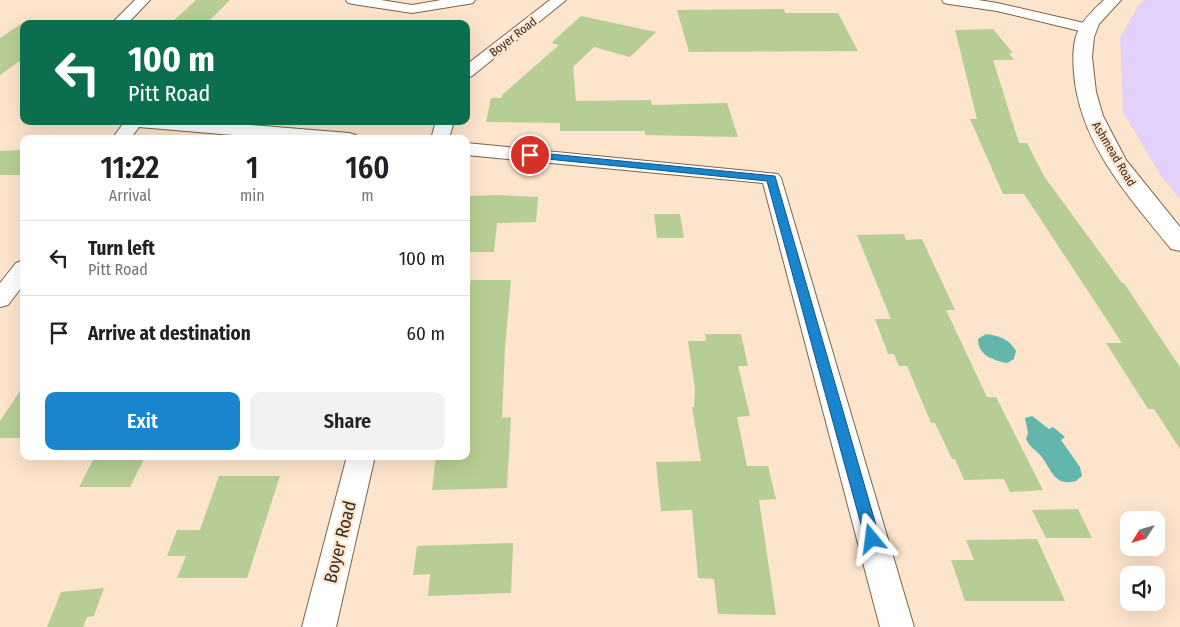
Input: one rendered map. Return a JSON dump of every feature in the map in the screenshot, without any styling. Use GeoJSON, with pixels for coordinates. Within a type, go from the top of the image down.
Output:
{"type":"FeatureCollection","features":[{"type":"Feature","properties":{"kind":"street"},"geometry":{"type":"LineString","coordinates":[[122,20],[143,0]]}},
{"type":"Feature","properties":{"kind":"street"},"geometry":{"type":"LineString","coordinates":[[353,0],[412,9],[468,0]]}},
{"type":"Feature","properties":{"kind":"street","name":"Boyer Road"},"geometry":{"type":"LineString","coordinates":[[470,70],[559,0]]}},
{"type":"Feature","properties":{"kind":"street"},"geometry":{"type":"LineString","coordinates":[[949,0],[997,7],[1088,28],[1113,0]]}},
{"type":"Feature","properties":{"kind":"street","name":"Ashmead Road"},"geometry":{"type":"LineString","coordinates":[[1088,28],[1083,64],[1083,80],[1090,114],[1105,144],[1128,180],[1180,243]]}},
{"type":"Feature","properties":{"kind":"street"},"geometry":{"type":"LineString","coordinates":[[182,125],[301,135]]}},
{"type":"Feature","properties":{"kind":"street"},"geometry":{"type":"LineString","coordinates":[[470,149],[771,178],[897,627]]}},
{"type":"Feature","properties":{"kind":"street"},"geometry":{"type":"LineString","coordinates":[[0,299],[20,273]]}},
{"type":"Feature","properties":{"kind":"street","name":"Boyer Road"},"geometry":{"type":"LineString","coordinates":[[319,627],[360,460]]}},
{"type":"Feature","properties":{"kind":"shaded area"},"geometry":{"type":"Polygon","coordinates":[[[1145,0],[1180,0],[1180,199],[1161,176],[1123,112],[1120,38],[1139,4],[1145,0]]]}},
{"type":"Feature","properties":{"kind":"water"},"geometry":{"type":"Polygon","coordinates":[[[986,334],[1000,337],[1007,341],[1016,351],[1014,359],[1007,363],[991,358],[983,353],[978,339],[986,334]]]}},
{"type":"Feature","properties":{"kind":"water"},"geometry":{"type":"Polygon","coordinates":[[[1032,416],[1049,429],[1053,427],[1065,437],[1061,440],[1080,467],[1082,476],[1076,481],[1063,482],[1054,476],[1041,456],[1031,447],[1026,439],[1028,433],[1025,418],[1032,416]]]}},
{"type":"Feature","properties":{"kind":"building"},"geometry":{"type":"Polygon","coordinates":[[[196,0],[230,0],[210,20],[174,20],[196,0]]]}},
{"type":"Feature","properties":{"kind":"building"},"geometry":{"type":"Polygon","coordinates":[[[784,9],[785,13],[838,13],[858,51],[689,52],[677,10],[784,9]]]}},
{"type":"Feature","properties":{"kind":"building"},"geometry":{"type":"Polygon","coordinates":[[[581,16],[656,32],[630,57],[594,47],[573,67],[576,101],[651,100],[652,105],[727,103],[738,137],[645,135],[645,131],[560,131],[560,123],[486,122],[491,98],[502,98],[502,95],[559,45],[551,43],[581,16]]]}},
{"type":"Feature","properties":{"kind":"building"},"geometry":{"type":"Polygon","coordinates":[[[20,25],[20,61],[0,75],[0,38],[20,25]]]}},
{"type":"Feature","properties":{"kind":"building"},"geometry":{"type":"Polygon","coordinates":[[[993,29],[1013,53],[1009,53],[1014,60],[993,60],[1019,143],[1027,143],[1044,176],[1122,283],[1124,283],[1180,367],[1180,449],[1154,409],[1148,409],[1106,343],[1122,343],[1024,194],[1003,194],[970,119],[977,119],[955,30],[993,29]]]}},
{"type":"Feature","properties":{"kind":"building"},"geometry":{"type":"Polygon","coordinates":[[[20,150],[20,175],[0,175],[0,151],[20,150]]]}},
{"type":"Feature","properties":{"kind":"building"},"geometry":{"type":"Polygon","coordinates":[[[470,196],[538,197],[536,222],[497,223],[494,252],[470,252],[470,196]]]}},
{"type":"Feature","properties":{"kind":"building"},"geometry":{"type":"Polygon","coordinates":[[[654,214],[680,214],[684,238],[657,238],[654,214]]]}},
{"type":"Feature","properties":{"kind":"building"},"geometry":{"type":"Polygon","coordinates":[[[904,234],[906,240],[922,239],[955,310],[946,310],[987,397],[996,397],[1043,490],[1010,492],[1004,479],[964,480],[955,459],[952,459],[935,423],[931,423],[907,366],[899,366],[894,354],[888,354],[875,319],[891,319],[857,235],[904,234]]]}},
{"type":"Feature","properties":{"kind":"building"},"geometry":{"type":"Polygon","coordinates":[[[471,280],[511,280],[505,348],[502,418],[511,417],[507,488],[432,490],[436,460],[470,460],[471,280]]]}},
{"type":"Feature","properties":{"kind":"building"},"geometry":{"type":"Polygon","coordinates":[[[705,334],[741,334],[748,366],[738,366],[750,416],[737,417],[747,466],[768,466],[776,499],[759,500],[776,615],[718,614],[714,579],[698,578],[692,510],[661,511],[656,462],[701,461],[692,407],[694,407],[695,389],[688,341],[706,341],[705,334]]]}},
{"type":"Feature","properties":{"kind":"building"},"geometry":{"type":"Polygon","coordinates":[[[20,391],[20,438],[0,438],[0,421],[20,391]]]}},
{"type":"Feature","properties":{"kind":"building"},"geometry":{"type":"Polygon","coordinates":[[[93,460],[144,460],[130,487],[79,487],[93,460]]]}},
{"type":"Feature","properties":{"kind":"building"},"geometry":{"type":"Polygon","coordinates":[[[219,476],[280,476],[247,578],[177,578],[186,556],[167,556],[177,530],[200,530],[219,476]]]}},
{"type":"Feature","properties":{"kind":"building"},"geometry":{"type":"Polygon","coordinates":[[[1078,509],[1092,538],[1046,538],[1032,510],[1078,509]]]}},
{"type":"Feature","properties":{"kind":"building"},"geometry":{"type":"Polygon","coordinates":[[[1037,539],[1065,601],[965,601],[951,560],[974,560],[966,540],[1037,539]]]}},
{"type":"Feature","properties":{"kind":"building"},"geometry":{"type":"Polygon","coordinates":[[[513,543],[511,593],[428,596],[430,574],[413,575],[417,546],[513,543]]]}},
{"type":"Feature","properties":{"kind":"building"},"geometry":{"type":"Polygon","coordinates":[[[104,588],[94,616],[87,617],[83,627],[47,627],[61,592],[104,588]]]}},
{"type":"Feature","properties":{"kind":"route"},"geometry":{"type":"LineString","coordinates":[[530,155],[771,178],[872,539]]}}]}
